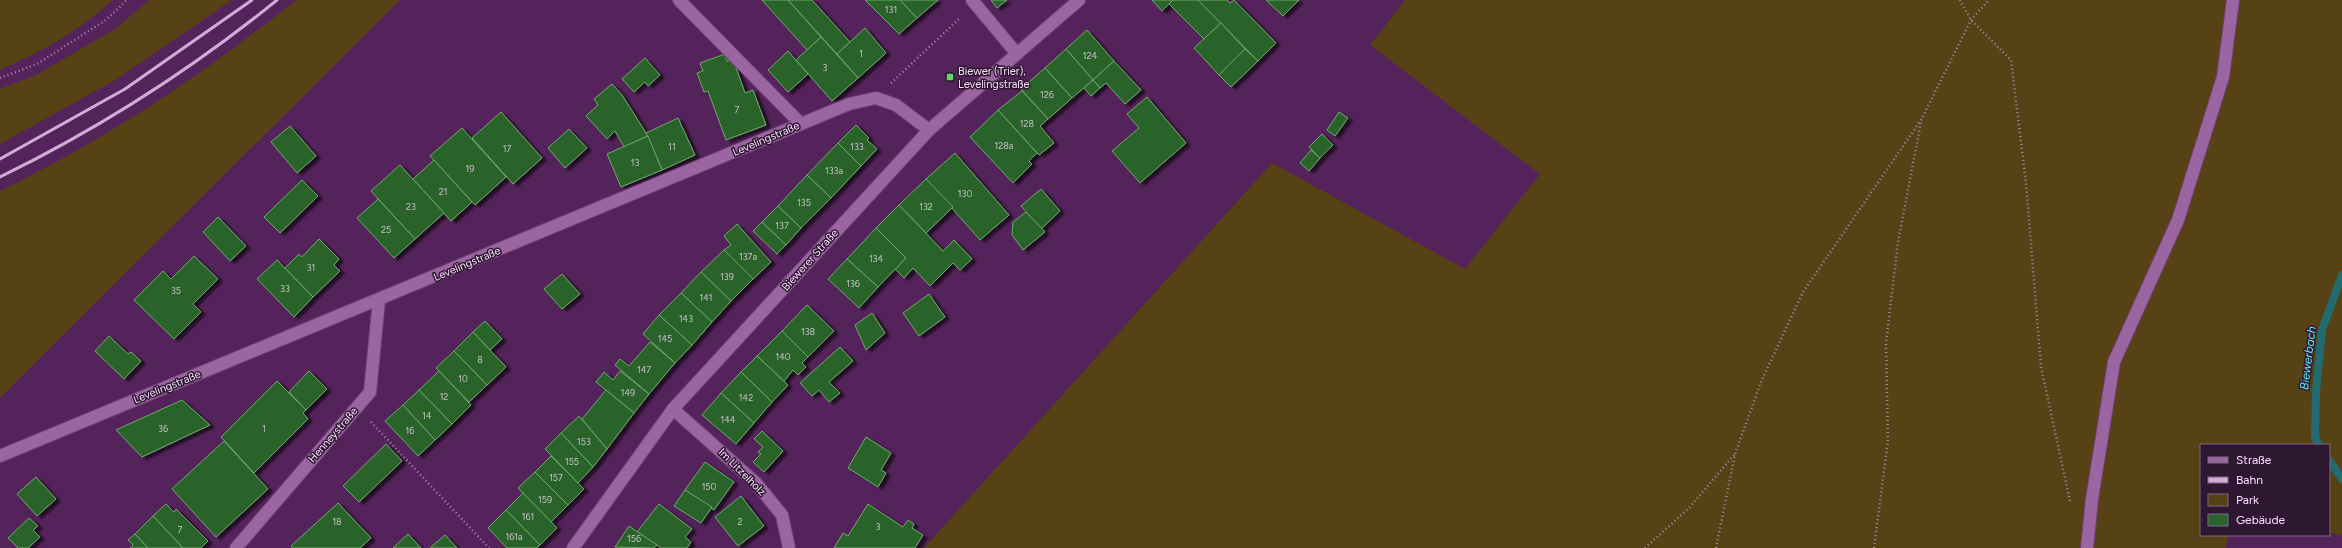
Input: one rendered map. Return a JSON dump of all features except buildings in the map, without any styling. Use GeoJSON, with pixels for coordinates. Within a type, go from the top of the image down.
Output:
{"type":"FeatureCollection","features":[{"type":"Feature","properties":{"kind":"street"},"geometry":{"type":"LineString","coordinates":[[679,0],[801,124]]}},
{"type":"Feature","properties":{"kind":"street","name":"Biewerer Straße"},"geometry":{"type":"LineString","coordinates":[[572,548],[673,409],[929,130],[1079,0]]}},
{"type":"Feature","properties":{"kind":"street"},"geometry":{"type":"LineString","coordinates":[[2087,548],[2092,499],[2114,362],[2178,220],[2223,77],[2233,0]]}},
{"type":"Feature","properties":{"kind":"street"},"geometry":{"type":"LineString","coordinates":[[974,2],[1017,54]]}},
{"type":"Feature","properties":{"kind":"street"},"geometry":{"type":"LineString","coordinates":[[876,98],[896,105],[929,130]]}},
{"type":"Feature","properties":{"kind":"street","name":"Levelingstraße"},"geometry":{"type":"LineString","coordinates":[[0,456],[849,104],[876,98]]}},
{"type":"Feature","properties":{"kind":"street","name":"Henneystraße"},"geometry":{"type":"LineString","coordinates":[[236,548],[370,392],[379,300]]}},
{"type":"Feature","properties":{"kind":"street","name":"Im Litzelholz"},"geometry":{"type":"LineString","coordinates":[[673,409],[756,483],[782,515],[789,548]]}},
{"type":"Feature","properties":{"kind":"path"},"geometry":{"type":"LineString","coordinates":[[0,78],[37,64],[106,20],[127,0]]}},
{"type":"Feature","properties":{"kind":"path"},"geometry":{"type":"LineString","coordinates":[[1960,0],[1971,20],[2011,60],[2026,183],[2041,367],[2070,503]]}},
{"type":"Feature","properties":{"kind":"path"},"geometry":{"type":"LineString","coordinates":[[1716,548],[1735,454],[1761,382],[1803,292],[1921,120],[1971,20],[1989,0]]}},
{"type":"Feature","properties":{"kind":"path"},"geometry":{"type":"LineString","coordinates":[[876,98],[974,2]]}},
{"type":"Feature","properties":{"kind":"path"},"geometry":{"type":"LineString","coordinates":[[1874,548],[1888,440],[1886,343],[1898,242],[1921,120]]}},
{"type":"Feature","properties":{"kind":"path"},"geometry":{"type":"LineString","coordinates":[[357,406],[489,548]]}},
{"type":"Feature","properties":{"kind":"path"},"geometry":{"type":"LineString","coordinates":[[1645,548],[1689,508],[1735,454]]}},
{"type":"Feature","properties":{"kind":"green space"},"geometry":{"type":"Polygon","coordinates":[[[0,0],[113,0],[87,21],[59,40],[0,70],[0,0]]]}},
{"type":"Feature","properties":{"kind":"green space"},"geometry":{"type":"Polygon","coordinates":[[[149,0],[232,0],[117,79],[0,144],[0,89],[36,75],[115,29],[149,0]]]}},
{"type":"Feature","properties":{"kind":"green space"},"geometry":{"type":"Polygon","coordinates":[[[296,0],[400,0],[0,398],[0,191],[78,150],[153,104],[226,53],[296,0]]]}},
{"type":"Feature","properties":{"kind":"green space"},"geometry":{"type":"Polygon","coordinates":[[[1405,0],[2342,0],[2342,536],[2330,532],[2330,444],[2200,444],[2200,536],[2228,536],[2226,548],[924,548],[1272,163],[1465,269],[1540,174],[1370,45],[1405,0]]]}},
{"type":"Feature","properties":{"kind":"waterway","name":"Biewerbach"},"geometry":{"type":"LineString","coordinates":[[2318,444],[2315,438],[2316,391],[2322,330],[2342,275]]}},
{"type":"Feature","properties":{"kind":"waterway","name":"Biewerbach"},"geometry":{"type":"LineString","coordinates":[[2330,461],[2342,479]]}},
{"type":"Feature","properties":{"kind":"railway"},"geometry":{"type":"LineString","coordinates":[[0,159],[125,89],[252,0]]}},
{"type":"Feature","properties":{"kind":"railway"},"geometry":{"type":"LineString","coordinates":[[0,177],[73,139],[178,74],[277,0]]}},
{"type":"Feature","properties":{"kind":"place","name":"Biewer (Trier), Levelingstraße"},"geometry":{"type":"Point","coordinates":[950,77]}}]}
